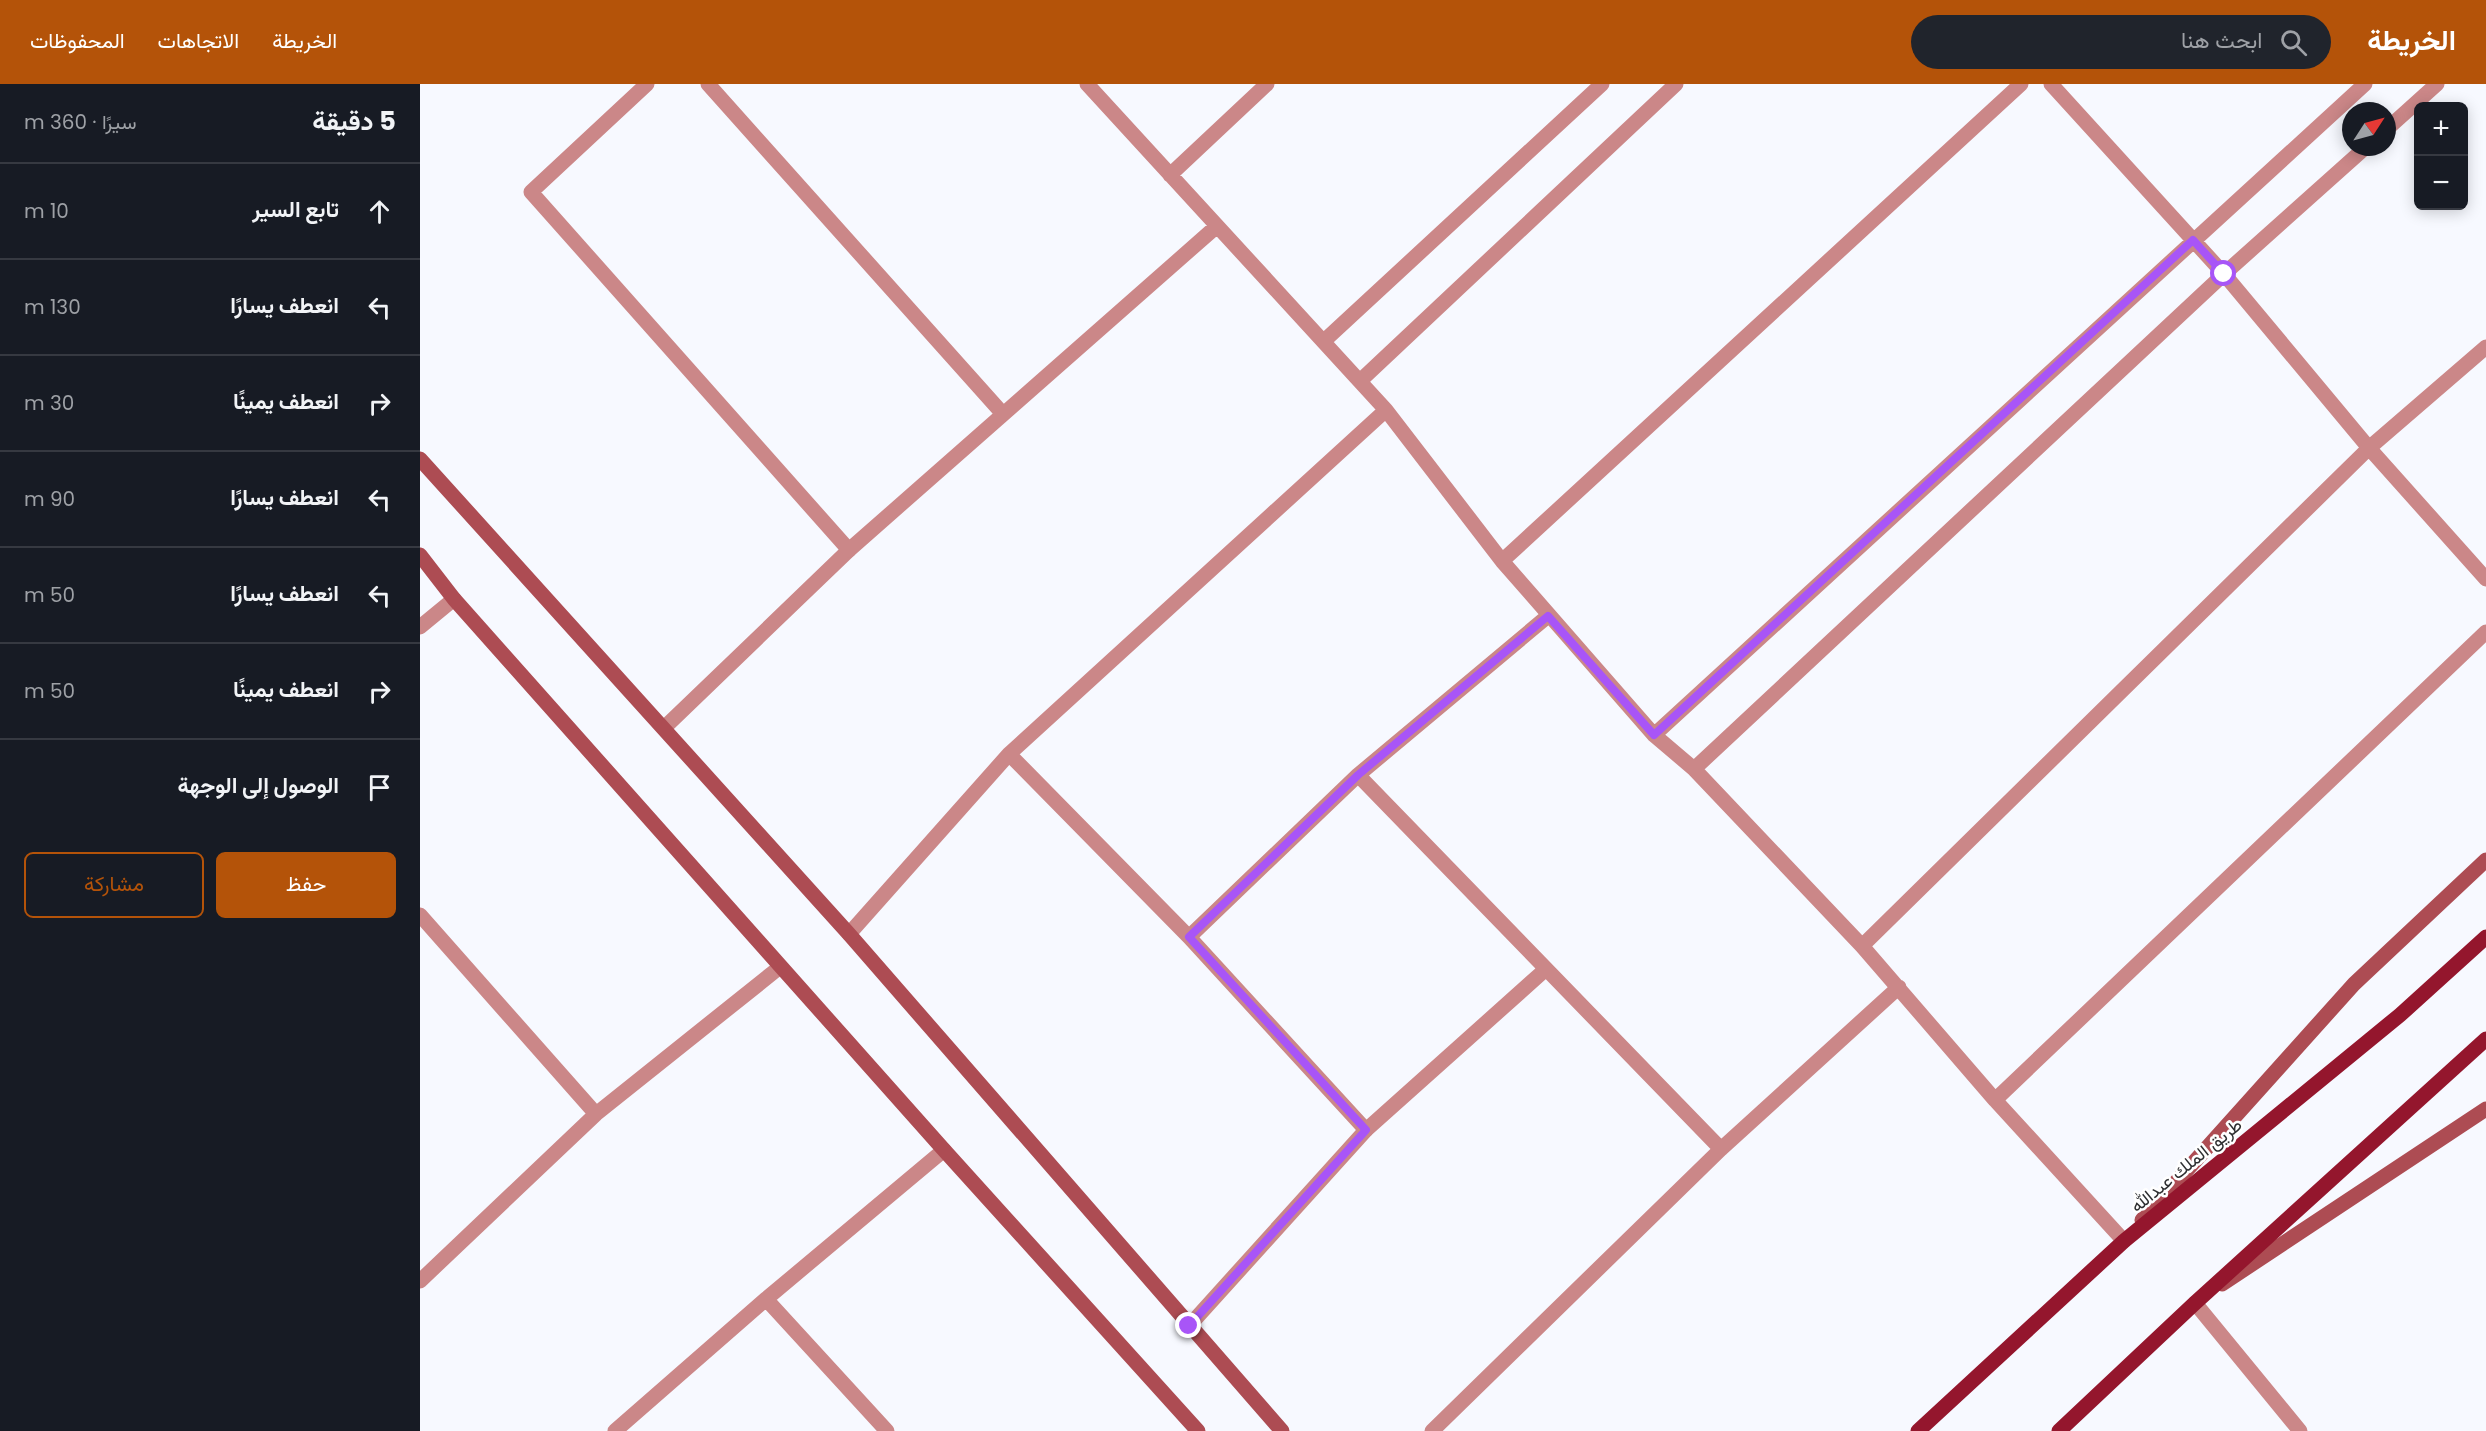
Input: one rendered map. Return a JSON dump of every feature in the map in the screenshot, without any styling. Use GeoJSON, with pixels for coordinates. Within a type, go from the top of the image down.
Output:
{"type":"FeatureCollection","features":[{"type":"Feature","properties":{"kind":"main road","name":"طريق الملك عبدالله"},"geometry":{"type":"LineString","coordinates":[[1918,1431],[2124,1241],[2400,1015],[2486,938]]}},
{"type":"Feature","properties":{"kind":"main road"},"geometry":{"type":"LineString","coordinates":[[2059,1431],[2195,1303],[2482,1043]]}},
{"type":"Feature","properties":{"kind":"street"},"geometry":{"type":"LineString","coordinates":[[647,84],[531,192],[849,550]]}},
{"type":"Feature","properties":{"kind":"street"},"geometry":{"type":"LineString","coordinates":[[708,84],[1003,414]]}},
{"type":"Feature","properties":{"kind":"street"},"geometry":{"type":"LineString","coordinates":[[1087,84],[1386,410],[1502,561],[1654,735],[1694,770],[1862,946],[1995,1100],[2124,1241],[2354,984],[2486,860]]}},
{"type":"Feature","properties":{"kind":"street"},"geometry":{"type":"LineString","coordinates":[[1170,175],[1267,84]]}},
{"type":"Feature","properties":{"kind":"street"},"geometry":{"type":"LineString","coordinates":[[1324,341],[1602,84]]}},
{"type":"Feature","properties":{"kind":"street"},"geometry":{"type":"LineString","coordinates":[[1360,381],[1676,84]]}},
{"type":"Feature","properties":{"kind":"street"},"geometry":{"type":"LineString","coordinates":[[1502,561],[2021,84]]}},
{"type":"Feature","properties":{"kind":"street"},"geometry":{"type":"LineString","coordinates":[[2051,84],[2224,274],[2369,448],[2486,579]]}},
{"type":"Feature","properties":{"kind":"street"},"geometry":{"type":"LineString","coordinates":[[1654,735],[2365,84]]}},
{"type":"Feature","properties":{"kind":"street"},"geometry":{"type":"LineString","coordinates":[[2396,121],[2437,84]]}},
{"type":"Feature","properties":{"kind":"street"},"geometry":{"type":"LineString","coordinates":[[1694,770],[2224,274],[2356,156]]}},
{"type":"Feature","properties":{"kind":"street"},"geometry":{"type":"LineString","coordinates":[[664,728],[849,550],[1217,226]]}},
{"type":"Feature","properties":{"kind":"street"},"geometry":{"type":"LineString","coordinates":[[1862,946],[2369,448],[2486,347]]}},
{"type":"Feature","properties":{"kind":"street"},"geometry":{"type":"LineString","coordinates":[[849,934],[1009,754],[1386,410]]}},
{"type":"Feature","properties":{"kind":"street"},"geometry":{"type":"LineString","coordinates":[[420,459],[849,934],[1282,1431]]}},
{"type":"Feature","properties":{"kind":"street"},"geometry":{"type":"LineString","coordinates":[[420,555],[454,599],[780,967],[1198,1431]]}},
{"type":"Feature","properties":{"kind":"street"},"geometry":{"type":"LineString","coordinates":[[420,627],[454,599]]}},
{"type":"Feature","properties":{"kind":"street"},"geometry":{"type":"LineString","coordinates":[[1189,937],[1358,775],[1548,616]]}},
{"type":"Feature","properties":{"kind":"street"},"geometry":{"type":"LineString","coordinates":[[1995,1100],[2486,632]]}},
{"type":"Feature","properties":{"kind":"street"},"geometry":{"type":"LineString","coordinates":[[1009,754],[1189,937],[1366,1130]]}},
{"type":"Feature","properties":{"kind":"street"},"geometry":{"type":"LineString","coordinates":[[1358,775],[1721,1149]]}},
{"type":"Feature","properties":{"kind":"street"},"geometry":{"type":"LineString","coordinates":[[421,918],[596,1114]]}},
{"type":"Feature","properties":{"kind":"street"},"geometry":{"type":"LineString","coordinates":[[420,1281],[596,1114],[780,967]]}},
{"type":"Feature","properties":{"kind":"street"},"geometry":{"type":"LineString","coordinates":[[1189,1326],[1366,1130],[1546,969]]}},
{"type":"Feature","properties":{"kind":"street"},"geometry":{"type":"LineString","coordinates":[[1432,1431],[1721,1149],[1899,987]]}},
{"type":"Feature","properties":{"kind":"street"},"geometry":{"type":"LineString","coordinates":[[2300,1431],[2195,1303],[2486,1109]]}},
{"type":"Feature","properties":{"kind":"street"},"geometry":{"type":"LineString","coordinates":[[615,1431],[766,1299],[944,1150]]}},
{"type":"Feature","properties":{"kind":"street"},"geometry":{"type":"LineString","coordinates":[[766,1299],[887,1431]]}},
{"type":"Feature","properties":{"kind":"route"},"geometry":{"type":"LineString","coordinates":[[1189,1326],[1366,1130],[1189,937],[1358,775],[1548,616],[1654,735],[2193,240],[2224,274]]}}]}
